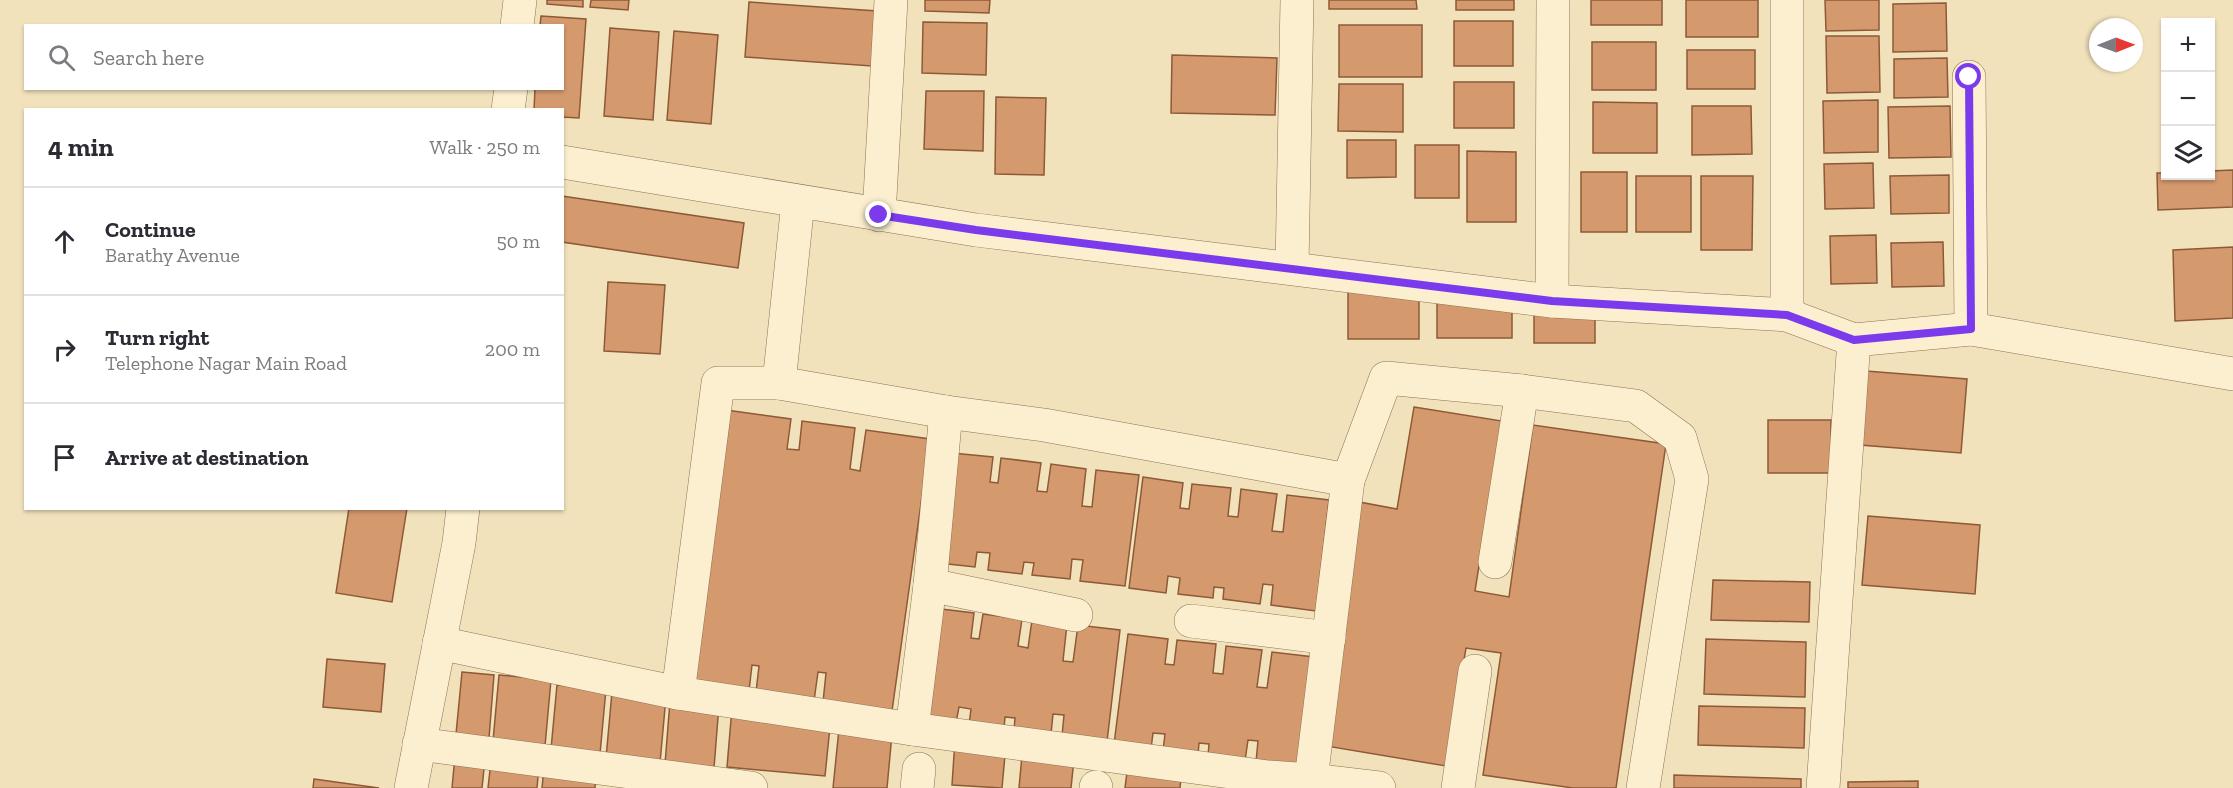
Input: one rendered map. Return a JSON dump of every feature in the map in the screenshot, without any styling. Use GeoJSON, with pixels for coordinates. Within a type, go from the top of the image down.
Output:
{"type":"FeatureCollection","features":[{"type":"Feature","properties":{"kind":"street"},"geometry":{"type":"LineString","coordinates":[[517,24],[520,0]]}},
{"type":"Feature","properties":{"kind":"street"},"geometry":{"type":"LineString","coordinates":[[879,215],[891,0]]}},
{"type":"Feature","properties":{"kind":"street"},"geometry":{"type":"LineString","coordinates":[[1292,268],[1297,0]]}},
{"type":"Feature","properties":{"kind":"street"},"geometry":{"type":"LineString","coordinates":[[1552,301],[1553,0]]}},
{"type":"Feature","properties":{"kind":"street"},"geometry":{"type":"LineString","coordinates":[[1787,0],[1787,315]]}},
{"type":"Feature","properties":{"kind":"street"},"geometry":{"type":"LineString","coordinates":[[1969,77],[1971,329]]}},
{"type":"Feature","properties":{"kind":"street"},"geometry":{"type":"LineString","coordinates":[[508,108],[510,90]]}},
{"type":"Feature","properties":{"kind":"street"},"geometry":{"type":"LineString","coordinates":[[564,162],[976,230],[1552,301],[1787,315],[1854,340],[1971,329],[2233,374]]}},
{"type":"Feature","properties":{"kind":"street"},"geometry":{"type":"LineString","coordinates":[[780,383],[798,202]]}},
{"type":"Feature","properties":{"kind":"street"},"geometry":{"type":"LineString","coordinates":[[1823,788],[1854,340]]}},
{"type":"Feature","properties":{"kind":"street"},"geometry":{"type":"LineString","coordinates":[[1311,780],[1348,480],[1386,378],[1522,391],[1636,406],[1680,438],[1692,479],[1643,788]]}},
{"type":"Feature","properties":{"kind":"street"},"geometry":{"type":"LineString","coordinates":[[678,693],[717,382],[780,383],[946,412],[1056,427],[1348,480]]}},
{"type":"Feature","properties":{"kind":"street"},"geometry":{"type":"LineString","coordinates":[[1495,562],[1522,391]]}},
{"type":"Feature","properties":{"kind":"street"},"geometry":{"type":"LineString","coordinates":[[912,729],[930,585],[946,412]]}},
{"type":"Feature","properties":{"kind":"street"},"geometry":{"type":"LineString","coordinates":[[411,788],[459,543],[463,510]]}},
{"type":"Feature","properties":{"kind":"street"},"geometry":{"type":"LineString","coordinates":[[930,585],[1076,615]]}},
{"type":"Feature","properties":{"kind":"street"},"geometry":{"type":"LineString","coordinates":[[1191,621],[1329,638]]}},
{"type":"Feature","properties":{"kind":"street"},"geometry":{"type":"LineString","coordinates":[[439,643],[678,693],[912,729],[1268,777],[1368,787]]}},
{"type":"Feature","properties":{"kind":"street"},"geometry":{"type":"LineString","coordinates":[[1458,788],[1475,671]]}},
{"type":"Feature","properties":{"kind":"street"},"geometry":{"type":"LineString","coordinates":[[419,744],[751,788]]}},
{"type":"Feature","properties":{"kind":"building"},"geometry":{"type":"Polygon","coordinates":[[[547,0],[583,0],[583,7],[547,4],[547,0]]]}},
{"type":"Feature","properties":{"kind":"building"},"geometry":{"type":"Polygon","coordinates":[[[591,0],[629,0],[628,10],[590,7],[591,0]]]}},
{"type":"Feature","properties":{"kind":"building"},"geometry":{"type":"Polygon","coordinates":[[[925,0],[990,0],[989,13],[925,11],[925,0]]]}},
{"type":"Feature","properties":{"kind":"building"},"geometry":{"type":"Polygon","coordinates":[[[1329,0],[1416,0],[1417,9],[1329,9],[1329,0]]]}},
{"type":"Feature","properties":{"kind":"building"},"geometry":{"type":"Polygon","coordinates":[[[1456,0],[1514,0],[1514,10],[1456,10],[1456,0]]]}},
{"type":"Feature","properties":{"kind":"building"},"geometry":{"type":"Polygon","coordinates":[[[1591,0],[1662,0],[1662,25],[1591,25],[1591,0]]]}},
{"type":"Feature","properties":{"kind":"building"},"geometry":{"type":"Polygon","coordinates":[[[1686,0],[1758,0],[1758,37],[1686,37],[1686,0]]]}},
{"type":"Feature","properties":{"kind":"building"},"geometry":{"type":"Polygon","coordinates":[[[1825,0],[1879,0],[1879,30],[1826,31],[1825,0]]]}},
{"type":"Feature","properties":{"kind":"building"},"geometry":{"type":"Polygon","coordinates":[[[749,2],[877,11],[872,66],[745,57],[749,2]]]}},
{"type":"Feature","properties":{"kind":"building"},"geometry":{"type":"Polygon","coordinates":[[[1946,3],[1947,51],[1893,52],[1893,4],[1946,3]]]}},
{"type":"Feature","properties":{"kind":"building"},"geometry":{"type":"Polygon","coordinates":[[[541,16],[586,19],[579,118],[564,117],[564,108],[534,108],[535,90],[564,90],[564,24],[540,24],[541,16]]]}},
{"type":"Feature","properties":{"kind":"building"},"geometry":{"type":"Polygon","coordinates":[[[1454,21],[1513,21],[1513,66],[1454,66],[1454,21]]]}},
{"type":"Feature","properties":{"kind":"building"},"geometry":{"type":"Polygon","coordinates":[[[923,22],[987,23],[986,75],[922,73],[923,22]]]}},
{"type":"Feature","properties":{"kind":"building"},"geometry":{"type":"Polygon","coordinates":[[[1339,25],[1422,25],[1422,77],[1339,77],[1339,25]]]}},
{"type":"Feature","properties":{"kind":"building"},"geometry":{"type":"Polygon","coordinates":[[[610,28],[659,32],[653,120],[604,116],[610,28]]]}},
{"type":"Feature","properties":{"kind":"building"},"geometry":{"type":"Polygon","coordinates":[[[674,31],[718,35],[711,124],[667,120],[674,31]]]}},
{"type":"Feature","properties":{"kind":"building"},"geometry":{"type":"Polygon","coordinates":[[[1826,36],[1879,36],[1880,92],[1827,93],[1826,36]]]}},
{"type":"Feature","properties":{"kind":"building"},"geometry":{"type":"Polygon","coordinates":[[[1592,42],[1656,42],[1656,90],[1592,90],[1592,42]]]}},
{"type":"Feature","properties":{"kind":"building"},"geometry":{"type":"Polygon","coordinates":[[[1687,50],[1755,50],[1755,89],[1687,89],[1687,50]]]}},
{"type":"Feature","properties":{"kind":"building"},"geometry":{"type":"Polygon","coordinates":[[[1172,55],[1277,58],[1275,115],[1171,113],[1172,55]]]}},
{"type":"Feature","properties":{"kind":"building"},"geometry":{"type":"Polygon","coordinates":[[[1947,58],[1948,97],[1894,98],[1894,59],[1947,58]]]}},
{"type":"Feature","properties":{"kind":"building"},"geometry":{"type":"Polygon","coordinates":[[[1454,82],[1514,82],[1514,128],[1454,128],[1454,82]]]}},
{"type":"Feature","properties":{"kind":"building"},"geometry":{"type":"Polygon","coordinates":[[[1339,84],[1403,84],[1403,132],[1338,131],[1339,84]]]}},
{"type":"Feature","properties":{"kind":"building"},"geometry":{"type":"Polygon","coordinates":[[[926,91],[984,91],[983,151],[924,149],[926,91]]]}},
{"type":"Feature","properties":{"kind":"building"},"geometry":{"type":"Polygon","coordinates":[[[996,97],[1046,98],[1044,175],[995,174],[996,97]]]}},
{"type":"Feature","properties":{"kind":"building"},"geometry":{"type":"Polygon","coordinates":[[[1878,100],[1878,152],[1824,153],[1823,101],[1878,100]]]}},
{"type":"Feature","properties":{"kind":"building"},"geometry":{"type":"Polygon","coordinates":[[[1593,102],[1657,103],[1657,153],[1593,153],[1593,102]]]}},
{"type":"Feature","properties":{"kind":"building"},"geometry":{"type":"Polygon","coordinates":[[[1692,106],[1751,106],[1752,154],[1692,155],[1692,106]]]}},
{"type":"Feature","properties":{"kind":"building"},"geometry":{"type":"Polygon","coordinates":[[[1950,106],[1951,157],[1889,158],[1888,107],[1950,106]]]}},
{"type":"Feature","properties":{"kind":"building"},"geometry":{"type":"Polygon","coordinates":[[[1347,140],[1396,140],[1396,177],[1347,178],[1347,140]]]}},
{"type":"Feature","properties":{"kind":"building"},"geometry":{"type":"Polygon","coordinates":[[[1415,145],[1459,145],[1459,198],[1415,198],[1415,145]]]}},
{"type":"Feature","properties":{"kind":"building"},"geometry":{"type":"Polygon","coordinates":[[[1467,151],[1516,152],[1516,222],[1467,222],[1467,151]]]}},
{"type":"Feature","properties":{"kind":"building"},"geometry":{"type":"Polygon","coordinates":[[[1873,163],[1874,208],[1825,209],[1824,164],[1873,163]]]}},
{"type":"Feature","properties":{"kind":"building"},"geometry":{"type":"Polygon","coordinates":[[[2233,170],[2233,207],[2158,210],[2157,173],[2161,173],[2161,180],[2215,180],[2215,171],[2233,170]]]}},
{"type":"Feature","properties":{"kind":"building"},"geometry":{"type":"Polygon","coordinates":[[[1581,172],[1627,172],[1627,232],[1581,232],[1581,172]]]}},
{"type":"Feature","properties":{"kind":"building"},"geometry":{"type":"Polygon","coordinates":[[[1949,175],[1949,213],[1891,214],[1890,176],[1949,175]]]}},
{"type":"Feature","properties":{"kind":"building"},"geometry":{"type":"Polygon","coordinates":[[[1636,176],[1691,176],[1691,232],[1636,232],[1636,176]]]}},
{"type":"Feature","properties":{"kind":"building"},"geometry":{"type":"Polygon","coordinates":[[[1701,176],[1753,176],[1752,250],[1701,250],[1701,176]]]}},
{"type":"Feature","properties":{"kind":"building"},"geometry":{"type":"Polygon","coordinates":[[[564,196],[744,223],[738,268],[564,242],[564,196]]]}},
{"type":"Feature","properties":{"kind":"building"},"geometry":{"type":"Polygon","coordinates":[[[1876,235],[1877,283],[1831,284],[1830,236],[1876,235]]]}},
{"type":"Feature","properties":{"kind":"building"},"geometry":{"type":"Polygon","coordinates":[[[1943,242],[1944,286],[1892,287],[1891,243],[1943,242]]]}},
{"type":"Feature","properties":{"kind":"building"},"geometry":{"type":"Polygon","coordinates":[[[2233,247],[2233,318],[2175,321],[2173,250],[2233,247]]]}},
{"type":"Feature","properties":{"kind":"building"},"geometry":{"type":"Polygon","coordinates":[[[608,282],[665,285],[660,354],[604,351],[608,282]]]}},
{"type":"Feature","properties":{"kind":"building"},"geometry":{"type":"Polygon","coordinates":[[[1348,290],[1419,290],[1419,339],[1348,339],[1348,290]]]}},
{"type":"Feature","properties":{"kind":"building"},"geometry":{"type":"Polygon","coordinates":[[[1437,303],[1512,303],[1512,338],[1437,338],[1437,303]]]}},
{"type":"Feature","properties":{"kind":"building"},"geometry":{"type":"Polygon","coordinates":[[[1534,307],[1595,307],[1595,343],[1534,343],[1534,307]]]}},
{"type":"Feature","properties":{"kind":"building"},"geometry":{"type":"Polygon","coordinates":[[[1866,371],[1967,379],[1961,453],[1860,445],[1866,371]]]}},
{"type":"Feature","properties":{"kind":"building"},"geometry":{"type":"Polygon","coordinates":[[[1414,407],[1502,421],[1475,591],[1509,597],[1533,425],[1666,444],[1616,788],[1573,788],[1483,775],[1501,653],[1466,648],[1446,766],[1320,745],[1359,502],[1397,509],[1414,407]]]}},
{"type":"Feature","properties":{"kind":"building"},"geometry":{"type":"Polygon","coordinates":[[[726,410],[791,419],[787,449],[799,450],[802,421],[855,428],[850,469],[860,471],[866,430],[930,439],[892,711],[823,702],[826,673],[818,672],[814,701],[756,692],[759,666],[752,665],[749,691],[688,683],[726,410]]]}},
{"type":"Feature","properties":{"kind":"building"},"geometry":{"type":"Polygon","coordinates":[[[1768,420],[1831,420],[1831,473],[1768,473],[1768,420]]]}},
{"type":"Feature","properties":{"kind":"building"},"geometry":{"type":"Polygon","coordinates":[[[952,453],[993,457],[990,482],[998,483],[1001,458],[1041,463],[1037,491],[1047,492],[1051,464],[1086,469],[1082,506],[1092,507],[1096,470],[1139,475],[1125,586],[1080,581],[1083,560],[1072,559],[1070,579],[1032,575],[1034,563],[1024,562],[1022,574],[988,570],[990,553],[977,552],[975,567],[939,563],[952,453]]]}},
{"type":"Feature","properties":{"kind":"building"},"geometry":{"type":"Polygon","coordinates":[[[1143,477],[1183,483],[1180,508],[1189,509],[1192,484],[1231,488],[1228,516],[1238,517],[1241,489],[1277,494],[1272,531],[1283,532],[1287,495],[1329,500],[1316,611],[1271,605],[1273,585],[1263,584],[1260,604],[1223,599],[1224,588],[1214,587],[1213,598],[1178,594],[1180,578],[1168,576],[1166,593],[1129,588],[1143,477]]]}},
{"type":"Feature","properties":{"kind":"building"},"geometry":{"type":"Polygon","coordinates":[[[349,510],[407,510],[392,602],[336,593],[349,510]]]}},
{"type":"Feature","properties":{"kind":"building"},"geometry":{"type":"Polygon","coordinates":[[[1868,516],[1980,525],[1975,594],[1862,585],[1868,516]]]}},
{"type":"Feature","properties":{"kind":"building"},"geometry":{"type":"Polygon","coordinates":[[[1713,580],[1810,582],[1809,622],[1711,620],[1713,580]]]}},
{"type":"Feature","properties":{"kind":"building"},"geometry":{"type":"Polygon","coordinates":[[[933,608],[974,613],[971,638],[979,639],[983,614],[1022,619],[1018,646],[1028,648],[1032,620],[1067,624],[1063,661],[1073,662],[1078,625],[1120,630],[1107,742],[1062,736],[1064,715],[1053,714],[1051,734],[1014,730],[1015,718],[1005,717],[1004,729],[969,725],[971,709],[959,707],[956,723],[920,719],[933,608]]]}},
{"type":"Feature","properties":{"kind":"building"},"geometry":{"type":"Polygon","coordinates":[[[1128,634],[1168,639],[1165,664],[1174,665],[1177,640],[1216,644],[1213,673],[1223,674],[1226,646],[1262,650],[1257,687],[1267,688],[1272,652],[1314,657],[1301,767],[1256,762],[1258,741],[1248,740],[1245,761],[1208,756],[1209,744],[1199,743],[1198,755],[1163,751],[1165,734],[1153,733],[1151,749],[1114,744],[1128,634]]]}},
{"type":"Feature","properties":{"kind":"building"},"geometry":{"type":"Polygon","coordinates":[[[1706,639],[1806,642],[1805,697],[1704,694],[1706,639]]]}},
{"type":"Feature","properties":{"kind":"building"},"geometry":{"type":"Polygon","coordinates":[[[327,659],[385,664],[381,712],[323,707],[327,659]]]}},
{"type":"Feature","properties":{"kind":"building"},"geometry":{"type":"Polygon","coordinates":[[[462,672],[494,675],[489,738],[456,734],[462,672]]]}},
{"type":"Feature","properties":{"kind":"building"},"geometry":{"type":"Polygon","coordinates":[[[499,675],[551,680],[545,746],[493,741],[499,675]]]}},
{"type":"Feature","properties":{"kind":"building"},"geometry":{"type":"Polygon","coordinates":[[[557,685],[606,689],[600,754],[551,749],[557,685]]]}},
{"type":"Feature","properties":{"kind":"building"},"geometry":{"type":"Polygon","coordinates":[[[612,692],[666,697],[660,763],[606,758],[612,692]]]}},
{"type":"Feature","properties":{"kind":"building"},"geometry":{"type":"Polygon","coordinates":[[[670,701],[719,705],[714,768],[665,764],[670,701]]]}},
{"type":"Feature","properties":{"kind":"building"},"geometry":{"type":"Polygon","coordinates":[[[1699,706],[1805,708],[1804,748],[1698,745],[1699,706]]]}},
{"type":"Feature","properties":{"kind":"building"},"geometry":{"type":"Polygon","coordinates":[[[732,708],[831,717],[825,776],[727,767],[732,708]]]}},
{"type":"Feature","properties":{"kind":"building"},"geometry":{"type":"Polygon","coordinates":[[[839,729],[892,734],[887,788],[833,788],[839,729]]]}},
{"type":"Feature","properties":{"kind":"building"},"geometry":{"type":"Polygon","coordinates":[[[955,740],[1006,744],[1002,788],[952,785],[955,740]]]}},
{"type":"Feature","properties":{"kind":"building"},"geometry":{"type":"Polygon","coordinates":[[[1022,755],[1074,759],[1071,788],[1019,788],[1022,755]]]}},
{"type":"Feature","properties":{"kind":"building"},"geometry":{"type":"Polygon","coordinates":[[[455,756],[485,759],[482,788],[452,788],[455,756]]]}},
{"type":"Feature","properties":{"kind":"building"},"geometry":{"type":"Polygon","coordinates":[[[491,761],[539,766],[537,788],[488,788],[491,761]]]}},
{"type":"Feature","properties":{"kind":"building"},"geometry":{"type":"Polygon","coordinates":[[[544,768],[596,773],[595,788],[542,788],[544,768]]]}},
{"type":"Feature","properties":{"kind":"building"},"geometry":{"type":"Polygon","coordinates":[[[1127,772],[1181,777],[1180,788],[1125,788],[1127,772]]]}},
{"type":"Feature","properties":{"kind":"building"},"geometry":{"type":"Polygon","coordinates":[[[1674,775],[1801,779],[1801,788],[1674,788],[1674,775]]]}},
{"type":"Feature","properties":{"kind":"building"},"geometry":{"type":"Polygon","coordinates":[[[314,779],[379,788],[313,788],[314,779]]]}},
{"type":"Feature","properties":{"kind":"building"},"geometry":{"type":"Polygon","coordinates":[[[1918,781],[1918,788],[1848,788],[1848,782],[1918,781]]]}},
{"type":"Feature","properties":{"kind":"route"},"geometry":{"type":"LineString","coordinates":[[879,215],[976,230],[1552,301],[1787,315],[1854,340],[1971,329],[1969,77]]}}]}
